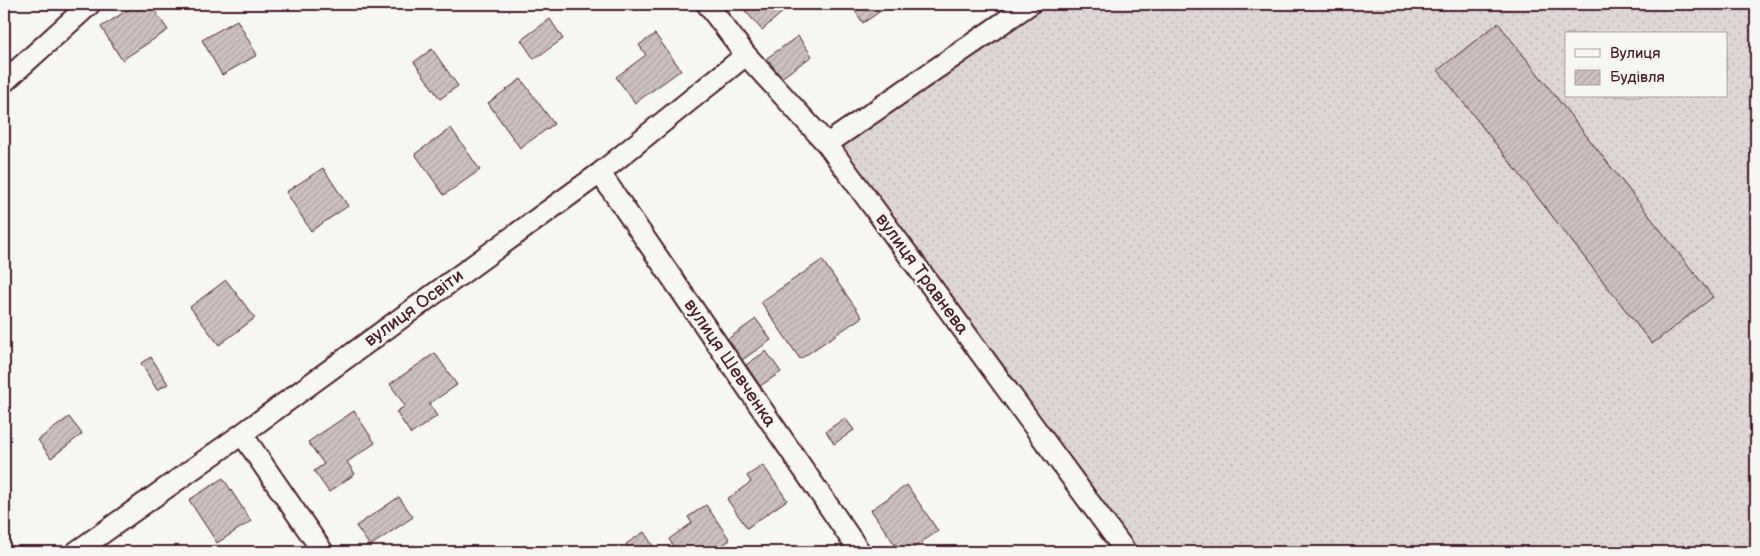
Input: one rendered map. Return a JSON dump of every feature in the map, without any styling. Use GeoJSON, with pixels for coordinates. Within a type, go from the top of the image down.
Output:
{"type":"FeatureCollection","features":[{"type":"Feature","properties":{"kind":"street"},"geometry":{"type":"LineString","coordinates":[[4,82],[90,4]]}},
{"type":"Feature","properties":{"kind":"street","name":"вулиця Травнева"},"geometry":{"type":"LineString","coordinates":[[707,4],[746,55],[827,144],[1126,552]]}},
{"type":"Feature","properties":{"kind":"street"},"geometry":{"type":"LineString","coordinates":[[827,144],[1030,4]]}},
{"type":"Feature","properties":{"kind":"street","name":"вулиця Освіти"},"geometry":{"type":"LineString","coordinates":[[76,552],[242,434],[600,173],[746,55]]}},
{"type":"Feature","properties":{"kind":"street","name":"вулиця Шевченка"},"geometry":{"type":"LineString","coordinates":[[600,173],[860,552]]}},
{"type":"Feature","properties":{"kind":"street"},"geometry":{"type":"LineString","coordinates":[[242,434],[323,552]]}},
{"type":"Feature","properties":{"kind":"shaded area"},"geometry":{"type":"Polygon","coordinates":[[[1039,4],[1756,4],[1756,552],[1126,552],[827,144],[1039,4]]]}},
{"type":"Feature","properties":{"kind":"building"},"geometry":{"type":"Polygon","coordinates":[[[137,4],[150,4],[168,30],[122,60],[101,27],[137,4]]]}},
{"type":"Feature","properties":{"kind":"building"},"geometry":{"type":"Polygon","coordinates":[[[739,4],[782,4],[786,9],[762,30],[739,4]]]}},
{"type":"Feature","properties":{"kind":"building"},"geometry":{"type":"Polygon","coordinates":[[[859,4],[891,4],[863,23],[853,8],[859,4]]]}},
{"type":"Feature","properties":{"kind":"building"},"geometry":{"type":"Polygon","coordinates":[[[550,19],[563,39],[534,59],[521,40],[550,19]]]}},
{"type":"Feature","properties":{"kind":"building"},"geometry":{"type":"Polygon","coordinates":[[[237,20],[257,55],[222,75],[202,40],[237,20]]]}},
{"type":"Feature","properties":{"kind":"building"},"geometry":{"type":"Polygon","coordinates":[[[1498,23],[1713,297],[1652,344],[1438,70],[1498,23]]]}},
{"type":"Feature","properties":{"kind":"building"},"geometry":{"type":"Polygon","coordinates":[[[655,34],[681,70],[635,103],[616,77],[646,55],[639,45],[655,34]]]}},
{"type":"Feature","properties":{"kind":"building"},"geometry":{"type":"Polygon","coordinates":[[[798,36],[812,56],[781,78],[767,58],[798,36]]]}},
{"type":"Feature","properties":{"kind":"building"},"geometry":{"type":"Polygon","coordinates":[[[432,49],[458,86],[440,99],[414,62],[432,49]]]}},
{"type":"Feature","properties":{"kind":"building"},"geometry":{"type":"Polygon","coordinates":[[[521,79],[554,124],[520,148],[488,103],[521,79]]]}},
{"type":"Feature","properties":{"kind":"building"},"geometry":{"type":"Polygon","coordinates":[[[451,128],[480,170],[444,195],[415,154],[451,128]]]}},
{"type":"Feature","properties":{"kind":"building"},"geometry":{"type":"Polygon","coordinates":[[[323,168],[348,206],[311,231],[286,192],[323,168]]]}},
{"type":"Feature","properties":{"kind":"building"},"geometry":{"type":"Polygon","coordinates":[[[822,260],[862,317],[800,359],[761,302],[822,260]]]}},
{"type":"Feature","properties":{"kind":"building"},"geometry":{"type":"Polygon","coordinates":[[[226,280],[255,318],[219,345],[190,307],[226,280]]]}},
{"type":"Feature","properties":{"kind":"building"},"geometry":{"type":"Polygon","coordinates":[[[756,319],[771,340],[739,362],[725,341],[756,319]]]}},
{"type":"Feature","properties":{"kind":"building"},"geometry":{"type":"Polygon","coordinates":[[[766,351],[781,372],[760,386],[746,365],[766,351]]]}},
{"type":"Feature","properties":{"kind":"building"},"geometry":{"type":"Polygon","coordinates":[[[435,353],[457,385],[429,404],[437,416],[411,434],[396,412],[405,406],[390,384],[435,353]]]}},
{"type":"Feature","properties":{"kind":"building"},"geometry":{"type":"Polygon","coordinates":[[[151,357],[168,384],[157,390],[141,363],[151,357]]]}},
{"type":"Feature","properties":{"kind":"building"},"geometry":{"type":"Polygon","coordinates":[[[354,411],[375,443],[347,462],[355,474],[329,492],[314,471],[324,464],[308,442],[354,411]]]}},
{"type":"Feature","properties":{"kind":"building"},"geometry":{"type":"Polygon","coordinates":[[[69,417],[82,434],[51,458],[38,440],[69,417]]]}},
{"type":"Feature","properties":{"kind":"building"},"geometry":{"type":"Polygon","coordinates":[[[845,418],[854,430],[834,444],[826,431],[845,418]]]}},
{"type":"Feature","properties":{"kind":"building"},"geometry":{"type":"Polygon","coordinates":[[[763,465],[787,500],[747,528],[727,499],[751,482],[747,476],[763,465]]]}},
{"type":"Feature","properties":{"kind":"building"},"geometry":{"type":"Polygon","coordinates":[[[223,478],[251,521],[217,543],[189,500],[223,478]]]}},
{"type":"Feature","properties":{"kind":"building"},"geometry":{"type":"Polygon","coordinates":[[[907,485],[938,531],[907,552],[900,552],[871,510],[907,485]]]}},
{"type":"Feature","properties":{"kind":"building"},"geometry":{"type":"Polygon","coordinates":[[[399,497],[413,517],[370,546],[356,526],[399,497]]]}},
{"type":"Feature","properties":{"kind":"building"},"geometry":{"type":"Polygon","coordinates":[[[706,505],[730,540],[713,552],[677,552],[669,539],[692,523],[688,517],[706,505]]]}},
{"type":"Feature","properties":{"kind":"building"},"geometry":{"type":"Polygon","coordinates":[[[644,532],[657,552],[631,552],[626,544],[644,532]]]}},
{"type":"Feature","properties":{"kind":"building"},"geometry":{"type":"Polygon","coordinates":[[[414,545],[419,552],[404,552],[414,545]]]}}]}
